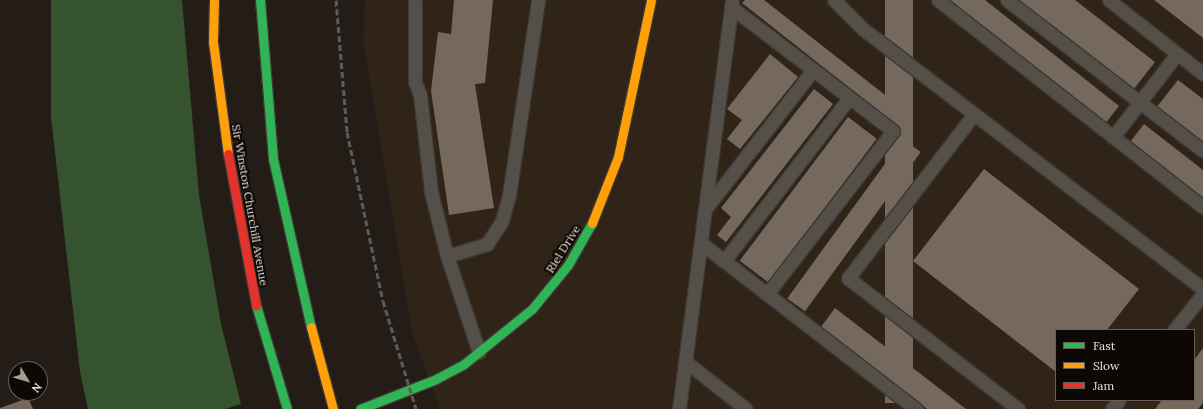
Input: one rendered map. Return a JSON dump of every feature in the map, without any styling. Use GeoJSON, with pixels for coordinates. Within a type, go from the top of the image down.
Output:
{"type":"FeatureCollection","features":[{"type":"Feature","properties":{"kind":"main road","name":"Sir Winston Churchill Avenue"},"geometry":{"type":"LineString","coordinates":[[214,0],[214,42],[229,165],[255,303],[287,409]]}},
{"type":"Feature","properties":{"kind":"main road"},"geometry":{"type":"LineString","coordinates":[[260,0],[273,159],[301,290],[333,409]]}},
{"type":"Feature","properties":{"kind":"main road","name":"Riel Drive"},"geometry":{"type":"LineString","coordinates":[[360,409],[436,379],[479,352],[527,314],[554,285],[599,211],[618,157],[652,0]]}},
{"type":"Feature","properties":{"kind":"lane"},"geometry":{"type":"LineString","coordinates":[[415,0],[415,82],[420,95],[431,192],[447,256],[479,352]]}},
{"type":"Feature","properties":{"kind":"lane"},"geometry":{"type":"LineString","coordinates":[[447,256],[487,244],[502,221],[509,195],[538,0]]}},
{"type":"Feature","properties":{"kind":"lane"},"geometry":{"type":"LineString","coordinates":[[834,0],[863,29],[1203,289]]}},
{"type":"Feature","properties":{"kind":"lane"},"geometry":{"type":"LineString","coordinates":[[938,0],[1203,207]]}},
{"type":"Feature","properties":{"kind":"lane"},"geometry":{"type":"LineString","coordinates":[[1007,0],[1203,151]]}},
{"type":"Feature","properties":{"kind":"lane"},"geometry":{"type":"LineString","coordinates":[[1108,0],[1203,74]]}},
{"type":"Feature","properties":{"kind":"lane"},"geometry":{"type":"LineString","coordinates":[[732,4],[813,70],[893,132],[767,294]]}},
{"type":"Feature","properties":{"kind":"lane"},"geometry":{"type":"LineString","coordinates":[[680,409],[732,4]]}},
{"type":"Feature","properties":{"kind":"lane"},"geometry":{"type":"LineString","coordinates":[[1113,137],[1177,54]]}},
{"type":"Feature","properties":{"kind":"lane"},"geometry":{"type":"LineString","coordinates":[[705,209],[813,70]]}},
{"type":"Feature","properties":{"kind":"lane"},"geometry":{"type":"LineString","coordinates":[[724,261],[849,98]]}},
{"type":"Feature","properties":{"kind":"lane"},"geometry":{"type":"LineString","coordinates":[[974,114],[848,278],[1018,409]]}},
{"type":"Feature","properties":{"kind":"lane"},"geometry":{"type":"LineString","coordinates":[[701,243],[916,409]]}},
{"type":"Feature","properties":{"kind":"lane"},"geometry":{"type":"LineString","coordinates":[[1175,329],[1203,294]]}},
{"type":"Feature","properties":{"kind":"lane"},"geometry":{"type":"LineString","coordinates":[[686,362],[746,409]]}},
{"type":"Feature","properties":{"kind":"lane"},"geometry":{"type":"LineString","coordinates":[[1112,409],[1118,401]]}},
{"type":"Feature","properties":{"kind":"shaded area"},"geometry":{"type":"Polygon","coordinates":[[[365,0],[1203,0],[1203,409],[440,409],[413,335],[363,41],[365,0]]]}},
{"type":"Feature","properties":{"kind":"green space"},"geometry":{"type":"Polygon","coordinates":[[[51,0],[182,0],[199,195],[221,324],[241,404],[225,409],[88,409],[80,372],[51,117],[51,0]]]}},
{"type":"Feature","properties":{"kind":"building"},"geometry":{"type":"Polygon","coordinates":[[[454,0],[493,0],[485,83],[475,84],[494,208],[449,215],[431,91],[438,32],[451,34],[454,0]]]}},
{"type":"Feature","properties":{"kind":"building"},"geometry":{"type":"Polygon","coordinates":[[[745,0],[764,0],[908,113],[898,126],[742,3],[745,0]]]}},
{"type":"Feature","properties":{"kind":"building"},"geometry":{"type":"Polygon","coordinates":[[[885,0],[913,0],[913,403],[885,403],[885,0]]]}},
{"type":"Feature","properties":{"kind":"building"},"geometry":{"type":"Polygon","coordinates":[[[947,0],[985,0],[1119,106],[1105,124],[947,0]]]}},
{"type":"Feature","properties":{"kind":"building"},"geometry":{"type":"Polygon","coordinates":[[[1017,0],[1075,0],[1155,62],[1133,90],[1017,0]]]}},
{"type":"Feature","properties":{"kind":"building"},"geometry":{"type":"Polygon","coordinates":[[[1154,0],[1203,0],[1203,38],[1154,0]]]}},
{"type":"Feature","properties":{"kind":"building"},"geometry":{"type":"Polygon","coordinates":[[[770,54],[798,77],[740,149],[727,139],[742,120],[727,109],[770,54]]]}},
{"type":"Feature","properties":{"kind":"building"},"geometry":{"type":"Polygon","coordinates":[[[1178,80],[1203,99],[1203,144],[1156,108],[1178,80]]]}},
{"type":"Feature","properties":{"kind":"building"},"geometry":{"type":"Polygon","coordinates":[[[814,89],[833,104],[726,242],[717,235],[731,217],[721,208],[814,89]]]}},
{"type":"Feature","properties":{"kind":"building"},"geometry":{"type":"Polygon","coordinates":[[[848,117],[877,139],[768,282],[740,261],[848,117]]]}},
{"type":"Feature","properties":{"kind":"building"},"geometry":{"type":"Polygon","coordinates":[[[1144,124],[1203,170],[1203,199],[1130,142],[1144,124]]]}},
{"type":"Feature","properties":{"kind":"building"},"geometry":{"type":"Polygon","coordinates":[[[903,139],[921,152],[805,311],[787,298],[903,139]]]}},
{"type":"Feature","properties":{"kind":"building"},"geometry":{"type":"Polygon","coordinates":[[[984,169],[1139,289],[1108,329],[1055,329],[1055,371],[913,261],[984,169]]]}},
{"type":"Feature","properties":{"kind":"building"},"geometry":{"type":"Polygon","coordinates":[[[835,308],[966,409],[927,409],[821,327],[835,308]]]}},
{"type":"Feature","properties":{"kind":"building"},"geometry":{"type":"Polygon","coordinates":[[[1203,348],[1203,403],[1198,409],[1155,409],[1161,401],[1195,401],[1195,359],[1203,348]]]}},
{"type":"Feature","properties":{"kind":"building"},"geometry":{"type":"Polygon","coordinates":[[[20,401],[29,401],[33,409],[0,409],[20,401]]]}},
{"type":"Feature","properties":{"kind":"railway"},"geometry":{"type":"LineString","coordinates":[[336,0],[347,132],[383,301],[416,409]]}},
{"type":"Feature","properties":{"kind":"traffic: fast"},"geometry":{"type":"LineString","coordinates":[[260,0],[273,159],[311,327]]}},
{"type":"Feature","properties":{"kind":"traffic: fast"},"geometry":{"type":"LineString","coordinates":[[360,409],[436,379],[464,364],[532,309],[568,265],[592,223]]}},
{"type":"Feature","properties":{"kind":"traffic: fast"},"geometry":{"type":"LineString","coordinates":[[256,305],[287,409]]}},
{"type":"Feature","properties":{"kind":"traffic: slow"},"geometry":{"type":"LineString","coordinates":[[214,0],[213,42],[228,154]]}},
{"type":"Feature","properties":{"kind":"traffic: slow"},"geometry":{"type":"LineString","coordinates":[[592,223],[618,157],[651,0]]}},
{"type":"Feature","properties":{"kind":"traffic: slow"},"geometry":{"type":"LineString","coordinates":[[311,327],[333,409]]}},
{"type":"Feature","properties":{"kind":"traffic: jam"},"geometry":{"type":"LineString","coordinates":[[228,154],[256,305]]}}]}
